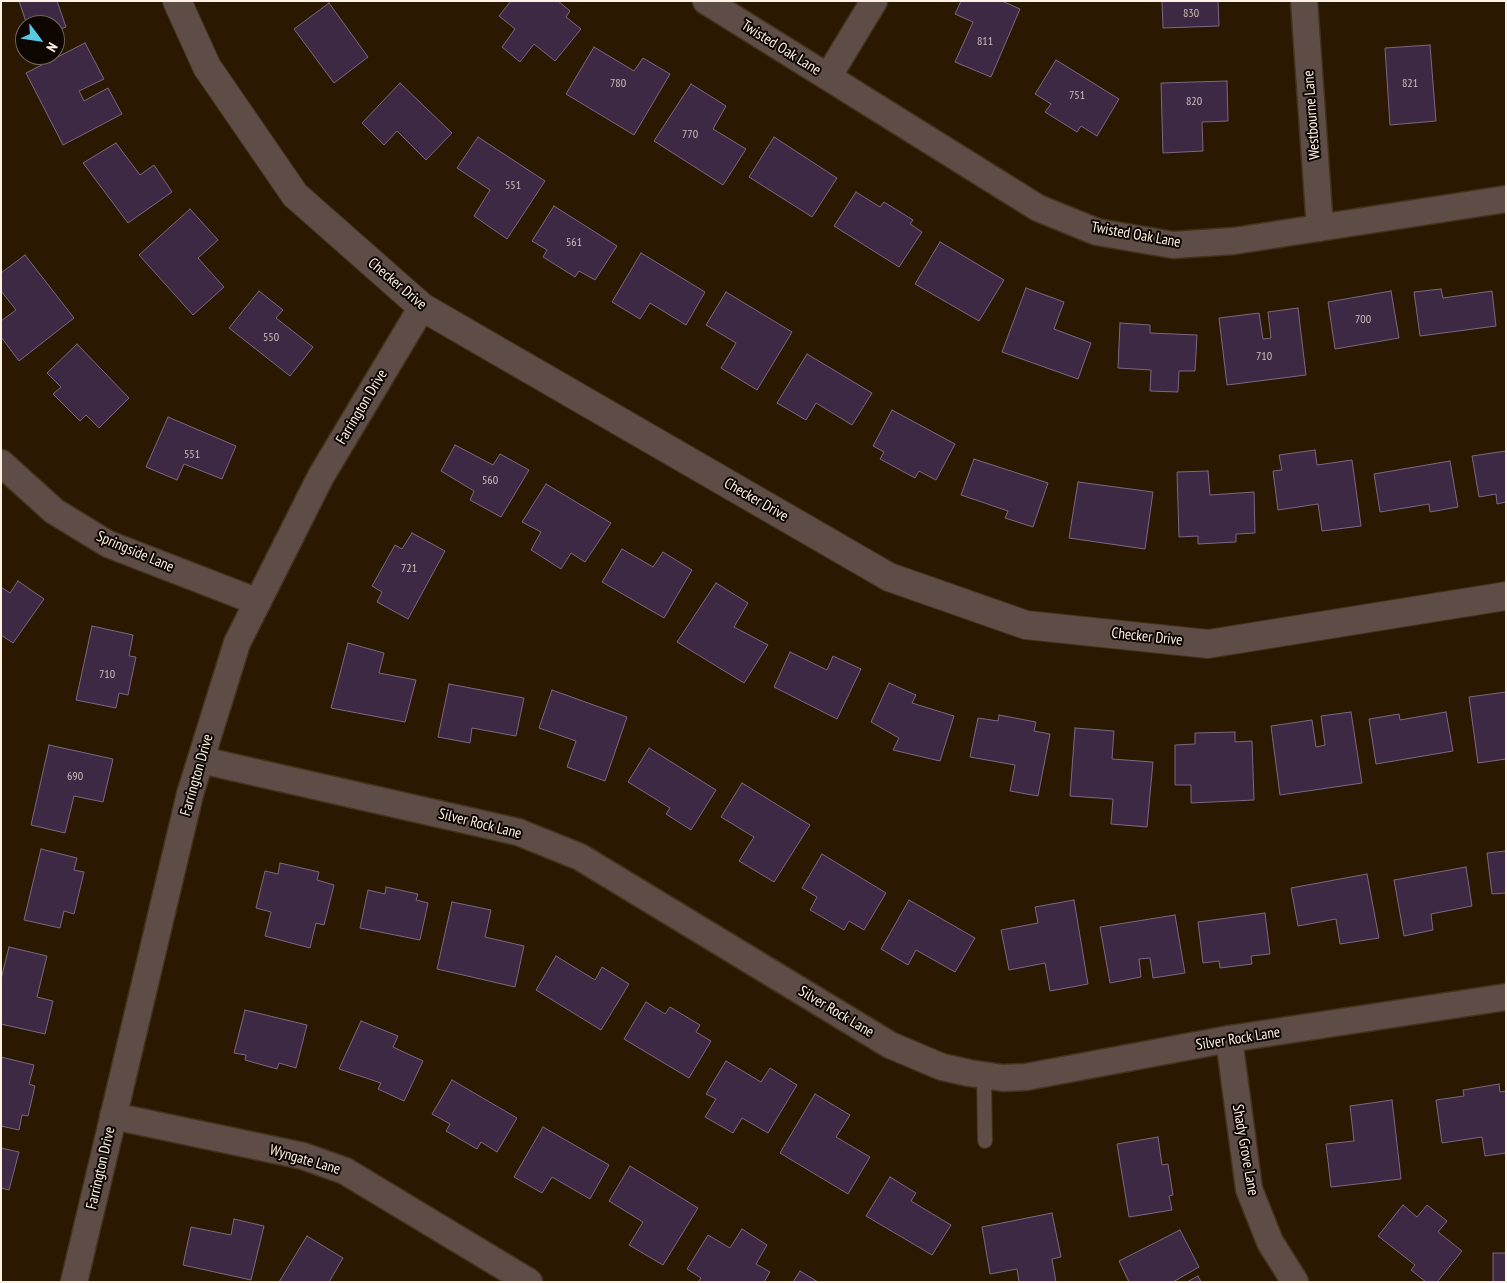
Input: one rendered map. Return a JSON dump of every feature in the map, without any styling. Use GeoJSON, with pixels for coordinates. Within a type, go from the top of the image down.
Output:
{"type":"FeatureCollection","features":[{"type":"Feature","properties":{"kind":"street","name":"Checker Drive"},"geometry":{"type":"LineString","coordinates":[[177,1],[207,67],[296,195],[422,307],[889,577],[1026,625],[1208,644],[1506,596]]}},
{"type":"Feature","properties":{"kind":"street","name":"Twisted Oak Lane"},"geometry":{"type":"LineString","coordinates":[[706,1],[1038,208],[1097,232],[1173,245],[1234,242],[1506,199]]}},
{"type":"Feature","properties":{"kind":"street"},"geometry":{"type":"LineString","coordinates":[[828,78],[874,1]]}},
{"type":"Feature","properties":{"kind":"street","name":"Westbourne Lane"},"geometry":{"type":"LineString","coordinates":[[1304,1],[1320,228]]}},
{"type":"Feature","properties":{"kind":"street","name":"Farrington Drive"},"geometry":{"type":"LineString","coordinates":[[74,1282],[190,794],[237,643],[321,476],[422,307]]}},
{"type":"Feature","properties":{"kind":"street","name":"Springside Lane"},"geometry":{"type":"LineString","coordinates":[[1,463],[54,511],[108,544],[258,602]]}},
{"type":"Feature","properties":{"kind":"street","name":"Silver Rock Lane"},"geometry":{"type":"LineString","coordinates":[[201,760],[518,832],[580,857],[890,1045],[942,1067],[984,1075],[1002,1078],[1026,1077],[1229,1039],[1506,997]]}},
{"type":"Feature","properties":{"kind":"street","name":"Shady Grove Lane"},"geometry":{"type":"LineString","coordinates":[[1229,1039],[1249,1189],[1270,1242],[1295,1282]]}},
{"type":"Feature","properties":{"kind":"street","name":"Wyngate Lane"},"geometry":{"type":"LineString","coordinates":[[113,1116],[302,1156],[345,1171],[529,1282]]}},
{"type":"Feature","properties":{"kind":"lane"},"geometry":{"type":"LineString","coordinates":[[984,1075],[985,1141]]}},
{"type":"Feature","properties":{"kind":"building"},"geometry":{"type":"Polygon","coordinates":[[[19,1],[57,1],[62,15],[24,15],[19,1]]]}},
{"type":"Feature","properties":{"kind":"building"},"geometry":{"type":"Polygon","coordinates":[[[511,1],[558,1],[570,11],[566,17],[581,29],[555,61],[534,44],[520,62],[502,47],[515,29],[499,16],[511,1]]]}},
{"type":"Feature","properties":{"kind":"building"},"geometry":{"type":"Polygon","coordinates":[[[961,1],[1002,1],[1020,9],[991,77],[955,62],[973,22],[955,14],[961,1]]]}},
{"type":"Feature","properties":{"kind":"building"},"geometry":{"type":"Polygon","coordinates":[[[1162,1],[1218,1],[1219,26],[1163,28],[1162,1]]]}},
{"type":"Feature","properties":{"kind":"building"},"geometry":{"type":"Polygon","coordinates":[[[329,3],[368,57],[334,83],[294,29],[329,3]]]}},
{"type":"Feature","properties":{"kind":"building"},"geometry":{"type":"Polygon","coordinates":[[[85,43],[104,79],[79,91],[84,101],[108,88],[122,114],[63,145],[26,73],[42,65],[65,65],[65,53],[85,43]]]}},
{"type":"Feature","properties":{"kind":"building"},"geometry":{"type":"Polygon","coordinates":[[[1430,45],[1436,121],[1390,125],[1385,48],[1430,45]]]}},
{"type":"Feature","properties":{"kind":"building"},"geometry":{"type":"Polygon","coordinates":[[[594,47],[634,71],[643,58],[670,74],[634,135],[566,94],[594,47]]]}},
{"type":"Feature","properties":{"kind":"building"},"geometry":{"type":"Polygon","coordinates":[[[1056,60],[1119,99],[1097,136],[1081,126],[1077,132],[1045,112],[1051,104],[1035,94],[1056,60]]]}},
{"type":"Feature","properties":{"kind":"building"},"geometry":{"type":"Polygon","coordinates":[[[1227,81],[1228,121],[1202,122],[1203,151],[1163,153],[1161,83],[1227,81]]]}},
{"type":"Feature","properties":{"kind":"building"},"geometry":{"type":"Polygon","coordinates":[[[400,83],[452,133],[426,160],[397,131],[384,145],[362,123],[400,83]]]}},
{"type":"Feature","properties":{"kind":"building"},"geometry":{"type":"Polygon","coordinates":[[[691,84],[726,106],[713,129],[746,149],[723,185],[654,141],[691,84]]]}},
{"type":"Feature","properties":{"kind":"building"},"geometry":{"type":"Polygon","coordinates":[[[478,137],[545,181],[507,239],[474,216],[490,190],[457,168],[478,137]]]}},
{"type":"Feature","properties":{"kind":"building"},"geometry":{"type":"Polygon","coordinates":[[[774,137],[837,178],[812,217],[749,177],[774,137]]]}},
{"type":"Feature","properties":{"kind":"building"},"geometry":{"type":"Polygon","coordinates":[[[116,143],[140,175],[154,165],[172,192],[128,223],[83,163],[116,143]]]}},
{"type":"Feature","properties":{"kind":"building"},"geometry":{"type":"Polygon","coordinates":[[[856,192],[880,207],[884,202],[913,220],[910,224],[922,232],[899,267],[834,226],[856,192]]]}},
{"type":"Feature","properties":{"kind":"building"},"geometry":{"type":"Polygon","coordinates":[[[554,206],[617,246],[595,280],[579,271],[575,277],[543,257],[547,250],[532,241],[554,206]]]}},
{"type":"Feature","properties":{"kind":"building"},"geometry":{"type":"Polygon","coordinates":[[[190,209],[218,240],[198,258],[224,287],[193,315],[139,255],[190,209]]]}},
{"type":"Feature","properties":{"kind":"building"},"geometry":{"type":"Polygon","coordinates":[[[940,242],[1004,280],[979,321],[915,284],[940,242]]]}},
{"type":"Feature","properties":{"kind":"building"},"geometry":{"type":"Polygon","coordinates":[[[641,253],[705,292],[686,325],[650,303],[640,319],[612,302],[641,253]]]}},
{"type":"Feature","properties":{"kind":"building"},"geometry":{"type":"Polygon","coordinates":[[[25,255],[74,318],[19,361],[1,337],[1,321],[16,310],[1,291],[1,273],[25,255]]]}},
{"type":"Feature","properties":{"kind":"building"},"geometry":{"type":"Polygon","coordinates":[[[1026,288],[1064,302],[1054,329],[1091,343],[1078,379],[1002,352],[1026,288]]]}},
{"type":"Feature","properties":{"kind":"building"},"geometry":{"type":"Polygon","coordinates":[[[1441,289],[1443,298],[1492,291],[1496,326],[1420,336],[1414,292],[1441,289]]]}},
{"type":"Feature","properties":{"kind":"building"},"geometry":{"type":"Polygon","coordinates":[[[259,291],[283,310],[276,318],[313,347],[290,376],[229,328],[259,291]]]}},
{"type":"Feature","properties":{"kind":"building"},"geometry":{"type":"Polygon","coordinates":[[[1391,291],[1399,338],[1335,349],[1328,302],[1391,291]]]}},
{"type":"Feature","properties":{"kind":"building"},"geometry":{"type":"Polygon","coordinates":[[[726,292],[792,332],[757,390],[721,368],[736,343],[706,325],[726,292]]]}},
{"type":"Feature","properties":{"kind":"building"},"geometry":{"type":"Polygon","coordinates":[[[1298,308],[1306,375],[1227,385],[1219,318],[1259,313],[1263,339],[1271,338],[1268,312],[1298,308]]]}},
{"type":"Feature","properties":{"kind":"building"},"geometry":{"type":"Polygon","coordinates":[[[1120,323],[1150,325],[1150,333],[1197,335],[1195,371],[1179,371],[1178,392],[1150,391],[1151,370],[1118,368],[1120,323]]]}},
{"type":"Feature","properties":{"kind":"building"},"geometry":{"type":"Polygon","coordinates":[[[77,344],[129,398],[99,428],[86,415],[80,421],[53,394],[61,387],[47,373],[77,344]]]}},
{"type":"Feature","properties":{"kind":"building"},"geometry":{"type":"Polygon","coordinates":[[[807,354],[872,393],[852,425],[816,403],[806,420],[777,403],[807,354]]]}},
{"type":"Feature","properties":{"kind":"building"},"geometry":{"type":"Polygon","coordinates":[[[892,410],[955,444],[936,480],[919,471],[915,478],[880,459],[884,452],[873,446],[892,410]]]}},
{"type":"Feature","properties":{"kind":"building"},"geometry":{"type":"Polygon","coordinates":[[[168,417],[236,446],[222,479],[184,464],[177,480],[146,467],[168,417]]]}},
{"type":"Feature","properties":{"kind":"building"},"geometry":{"type":"Polygon","coordinates":[[[455,445],[493,465],[500,454],[529,470],[501,517],[470,500],[474,491],[441,471],[455,445]]]}},
{"type":"Feature","properties":{"kind":"building"},"geometry":{"type":"Polygon","coordinates":[[[1315,450],[1317,465],[1352,460],[1361,526],[1322,531],[1318,504],[1278,510],[1273,471],[1282,470],[1279,455],[1315,450]]]}},
{"type":"Feature","properties":{"kind":"building"},"geometry":{"type":"Polygon","coordinates":[[[1506,451],[1506,502],[1497,504],[1496,494],[1479,497],[1472,456],[1506,451]]]}},
{"type":"Feature","properties":{"kind":"building"},"geometry":{"type":"Polygon","coordinates":[[[974,459],[1048,483],[1033,527],[1005,518],[1008,511],[961,495],[974,459]]]}},
{"type":"Feature","properties":{"kind":"building"},"geometry":{"type":"Polygon","coordinates":[[[1450,461],[1458,507],[1430,512],[1429,504],[1380,512],[1374,474],[1450,461]]]}},
{"type":"Feature","properties":{"kind":"building"},"geometry":{"type":"Polygon","coordinates":[[[1208,471],[1210,495],[1254,492],[1255,533],[1236,534],[1236,542],[1198,544],[1198,536],[1179,537],[1177,472],[1208,471]]]}},
{"type":"Feature","properties":{"kind":"building"},"geometry":{"type":"Polygon","coordinates":[[[1078,482],[1153,492],[1145,549],[1069,538],[1078,482]]]}},
{"type":"Feature","properties":{"kind":"building"},"geometry":{"type":"Polygon","coordinates":[[[546,484],[611,523],[585,562],[571,553],[561,569],[531,550],[541,532],[522,522],[546,484]]]}},
{"type":"Feature","properties":{"kind":"building"},"geometry":{"type":"Polygon","coordinates":[[[412,533],[445,551],[408,619],[377,602],[382,592],[372,586],[395,545],[402,549],[412,533]]]}},
{"type":"Feature","properties":{"kind":"building"},"geometry":{"type":"Polygon","coordinates":[[[622,549],[653,567],[663,552],[692,570],[664,618],[602,582],[622,549]]]}},
{"type":"Feature","properties":{"kind":"building"},"geometry":{"type":"Polygon","coordinates":[[[18,581],[44,599],[13,643],[1,635],[1,587],[10,593],[18,581]]]}},
{"type":"Feature","properties":{"kind":"building"},"geometry":{"type":"Polygon","coordinates":[[[716,583],[748,603],[734,627],[768,645],[744,683],[677,642],[716,583]]]}},
{"type":"Feature","properties":{"kind":"building"},"geometry":{"type":"Polygon","coordinates":[[[92,626],[133,635],[129,656],[136,657],[128,695],[119,693],[116,708],[76,700],[92,626]]]}},
{"type":"Feature","properties":{"kind":"building"},"geometry":{"type":"Polygon","coordinates":[[[348,643],[384,653],[379,673],[416,680],[405,722],[331,708],[348,643]]]}},
{"type":"Feature","properties":{"kind":"building"},"geometry":{"type":"Polygon","coordinates":[[[790,652],[827,670],[833,656],[861,669],[837,719],[774,687],[790,652]]]}},
{"type":"Feature","properties":{"kind":"building"},"geometry":{"type":"Polygon","coordinates":[[[889,683],[916,695],[912,703],[954,716],[940,761],[893,750],[899,738],[871,722],[889,683]]]}},
{"type":"Feature","properties":{"kind":"building"},"geometry":{"type":"Polygon","coordinates":[[[449,684],[524,698],[516,736],[472,728],[470,743],[438,737],[449,684]]]}},
{"type":"Feature","properties":{"kind":"building"},"geometry":{"type":"Polygon","coordinates":[[[552,690],[627,717],[605,781],[567,767],[576,741],[539,728],[552,690]]]}},
{"type":"Feature","properties":{"kind":"building"},"geometry":{"type":"Polygon","coordinates":[[[1506,692],[1506,759],[1478,763],[1469,697],[1506,692]]]}},
{"type":"Feature","properties":{"kind":"building"},"geometry":{"type":"Polygon","coordinates":[[[1351,712],[1362,783],[1280,795],[1271,726],[1312,720],[1316,747],[1325,745],[1321,716],[1351,712]]]}},
{"type":"Feature","properties":{"kind":"building"},"geometry":{"type":"Polygon","coordinates":[[[1446,712],[1453,751],[1376,764],[1369,719],[1399,714],[1400,720],[1446,712]]]}},
{"type":"Feature","properties":{"kind":"building"},"geometry":{"type":"Polygon","coordinates":[[[999,715],[1036,722],[1034,731],[1050,734],[1038,796],[1010,791],[1015,765],[970,757],[978,718],[998,721],[999,715]]]}},
{"type":"Feature","properties":{"kind":"building"},"geometry":{"type":"Polygon","coordinates":[[[1075,728],[1114,731],[1112,759],[1153,762],[1147,827],[1111,824],[1113,799],[1070,796],[1075,728]]]}},
{"type":"Feature","properties":{"kind":"building"},"geometry":{"type":"Polygon","coordinates":[[[1235,732],[1235,742],[1252,741],[1254,800],[1191,803],[1191,785],[1175,785],[1175,745],[1195,744],[1195,733],[1235,732]]]}},
{"type":"Feature","properties":{"kind":"building"},"geometry":{"type":"Polygon","coordinates":[[[49,745],[113,759],[103,802],[74,796],[65,833],[31,825],[49,745]]]}},
{"type":"Feature","properties":{"kind":"building"},"geometry":{"type":"Polygon","coordinates":[[[649,748],[716,790],[691,830],[666,814],[670,808],[628,782],[649,748]]]}},
{"type":"Feature","properties":{"kind":"building"},"geometry":{"type":"Polygon","coordinates":[[[742,783],[810,825],[774,882],[739,861],[754,837],[721,817],[742,783]]]}},
{"type":"Feature","properties":{"kind":"building"},"geometry":{"type":"Polygon","coordinates":[[[41,849],[77,858],[74,870],[84,872],[74,914],[64,911],[60,928],[24,920],[41,849]]]}},
{"type":"Feature","properties":{"kind":"building"},"geometry":{"type":"Polygon","coordinates":[[[1506,851],[1506,893],[1492,894],[1487,853],[1506,851]]]}},
{"type":"Feature","properties":{"kind":"building"},"geometry":{"type":"Polygon","coordinates":[[[822,854],[886,893],[864,930],[849,921],[844,930],[810,910],[817,897],[802,888],[822,854]]]}},
{"type":"Feature","properties":{"kind":"building"},"geometry":{"type":"Polygon","coordinates":[[[280,863],[319,872],[317,880],[334,885],[324,925],[316,923],[310,948],[265,936],[271,912],[256,908],[265,871],[278,874],[280,863]]]}},
{"type":"Feature","properties":{"kind":"building"},"geometry":{"type":"Polygon","coordinates":[[[1466,867],[1472,906],[1431,914],[1433,930],[1404,936],[1394,880],[1466,867]]]}},
{"type":"Feature","properties":{"kind":"building"},"geometry":{"type":"Polygon","coordinates":[[[1367,874],[1379,938],[1340,944],[1336,919],[1298,926],[1291,888],[1367,874]]]}},
{"type":"Feature","properties":{"kind":"building"},"geometry":{"type":"Polygon","coordinates":[[[386,887],[418,894],[416,900],[428,903],[420,940],[360,928],[368,890],[385,894],[386,887]]]}},
{"type":"Feature","properties":{"kind":"building"},"geometry":{"type":"Polygon","coordinates":[[[909,900],[975,938],[955,972],[916,950],[908,965],[881,949],[909,900]]]}},
{"type":"Feature","properties":{"kind":"building"},"geometry":{"type":"Polygon","coordinates":[[[1074,900],[1088,984],[1050,991],[1045,963],[1009,970],[1001,930],[1038,923],[1035,907],[1074,900]]]}},
{"type":"Feature","properties":{"kind":"building"},"geometry":{"type":"Polygon","coordinates":[[[452,902],[491,910],[485,937],[524,946],[515,987],[437,969],[452,902]]]}},
{"type":"Feature","properties":{"kind":"building"},"geometry":{"type":"Polygon","coordinates":[[[1265,913],[1270,954],[1251,956],[1252,964],[1220,968],[1219,961],[1203,963],[1198,922],[1265,913]]]}},
{"type":"Feature","properties":{"kind":"building"},"geometry":{"type":"Polygon","coordinates":[[[1175,915],[1185,973],[1153,978],[1150,958],[1139,959],[1141,977],[1110,983],[1100,927],[1175,915]]]}},
{"type":"Feature","properties":{"kind":"building"},"geometry":{"type":"Polygon","coordinates":[[[9,947],[47,956],[37,997],[53,1001],[45,1034],[1,1024],[1,979],[9,947]]]}},
{"type":"Feature","properties":{"kind":"building"},"geometry":{"type":"Polygon","coordinates":[[[556,956],[595,980],[602,967],[629,984],[601,1030],[536,990],[556,956]]]}},
{"type":"Feature","properties":{"kind":"building"},"geometry":{"type":"Polygon","coordinates":[[[646,1002],[665,1014],[670,1007],[700,1025],[696,1032],[711,1041],[689,1078],[624,1039],[646,1002]]]}},
{"type":"Feature","properties":{"kind":"building"},"geometry":{"type":"Polygon","coordinates":[[[245,1010],[307,1025],[296,1068],[279,1063],[277,1069],[245,1060],[246,1055],[234,1053],[245,1010]]]}},
{"type":"Feature","properties":{"kind":"building"},"geometry":{"type":"Polygon","coordinates":[[[361,1021],[398,1036],[393,1047],[423,1061],[404,1101],[378,1089],[381,1083],[339,1069],[361,1021]]]}},
{"type":"Feature","properties":{"kind":"building"},"geometry":{"type":"Polygon","coordinates":[[[1,1057],[34,1065],[29,1084],[35,1086],[28,1116],[22,1115],[19,1130],[1,1126],[1,1057]]]}},
{"type":"Feature","properties":{"kind":"building"},"geometry":{"type":"Polygon","coordinates":[[[726,1061],[761,1082],[770,1068],[797,1085],[768,1133],[742,1118],[733,1133],[705,1117],[716,1099],[706,1094],[726,1061]]]}},
{"type":"Feature","properties":{"kind":"building"},"geometry":{"type":"Polygon","coordinates":[[[452,1080],[517,1118],[497,1152],[481,1142],[477,1149],[446,1131],[450,1124],[432,1114],[452,1080]]]}},
{"type":"Feature","properties":{"kind":"building"},"geometry":{"type":"Polygon","coordinates":[[[1499,1084],[1500,1092],[1506,1091],[1506,1153],[1485,1156],[1482,1137],[1442,1143],[1436,1100],[1464,1096],[1463,1090],[1499,1084]]]}},
{"type":"Feature","properties":{"kind":"building"},"geometry":{"type":"Polygon","coordinates":[[[815,1094],[850,1115],[836,1137],[870,1157],[848,1194],[780,1153],[815,1094]]]}},
{"type":"Feature","properties":{"kind":"building"},"geometry":{"type":"Polygon","coordinates":[[[1392,1100],[1401,1179],[1331,1187],[1326,1144],[1354,1141],[1350,1106],[1392,1100]]]}},
{"type":"Feature","properties":{"kind":"building"},"geometry":{"type":"Polygon","coordinates":[[[543,1127],[609,1165],[590,1199],[552,1177],[542,1193],[514,1177],[543,1127]]]}},
{"type":"Feature","properties":{"kind":"building"},"geometry":{"type":"Polygon","coordinates":[[[1158,1137],[1162,1165],[1168,1164],[1173,1195],[1169,1196],[1172,1210],[1129,1217],[1117,1144],[1158,1137]]]}},
{"type":"Feature","properties":{"kind":"building"},"geometry":{"type":"Polygon","coordinates":[[[1,1148],[19,1152],[9,1190],[1,1188],[1,1148]]]}},
{"type":"Feature","properties":{"kind":"building"},"geometry":{"type":"Polygon","coordinates":[[[630,1166],[698,1208],[663,1265],[629,1245],[643,1222],[609,1201],[630,1166]]]}},
{"type":"Feature","properties":{"kind":"building"},"geometry":{"type":"Polygon","coordinates":[[[890,1177],[916,1193],[911,1201],[951,1225],[932,1255],[866,1216],[890,1177]]]}},
{"type":"Feature","properties":{"kind":"building"},"geometry":{"type":"Polygon","coordinates":[[[1403,1205],[1417,1217],[1427,1205],[1447,1221],[1438,1232],[1462,1251],[1437,1282],[1426,1282],[1411,1270],[1415,1265],[1378,1236],[1403,1205]]]}},
{"type":"Feature","properties":{"kind":"building"},"geometry":{"type":"Polygon","coordinates":[[[1052,1213],[1061,1257],[1052,1259],[1056,1282],[1019,1282],[1017,1269],[990,1274],[982,1227],[1052,1213]]]}},
{"type":"Feature","properties":{"kind":"building"},"geometry":{"type":"Polygon","coordinates":[[[234,1219],[264,1226],[251,1280],[183,1265],[191,1227],[231,1235],[234,1219]]]}},
{"type":"Feature","properties":{"kind":"building"},"geometry":{"type":"Polygon","coordinates":[[[742,1229],[767,1245],[756,1264],[770,1272],[764,1282],[698,1282],[701,1278],[687,1269],[708,1235],[730,1248],[742,1229]]]}},
{"type":"Feature","properties":{"kind":"building"},"geometry":{"type":"Polygon","coordinates":[[[1180,1230],[1199,1267],[1173,1282],[1129,1282],[1119,1261],[1180,1230]]]}},
{"type":"Feature","properties":{"kind":"building"},"geometry":{"type":"Polygon","coordinates":[[[307,1236],[343,1258],[329,1282],[279,1282],[307,1236]]]}},
{"type":"Feature","properties":{"kind":"building"},"geometry":{"type":"Polygon","coordinates":[[[1493,1253],[1506,1253],[1506,1282],[1493,1282],[1493,1253]]]}},
{"type":"Feature","properties":{"kind":"building"},"geometry":{"type":"Polygon","coordinates":[[[800,1271],[818,1282],[793,1282],[800,1271]]]}},
{"type":"Feature","properties":{"kind":"building"},"geometry":{"type":"Polygon","coordinates":[[[1198,1276],[1201,1282],[1187,1282],[1198,1276]]]}}]}
